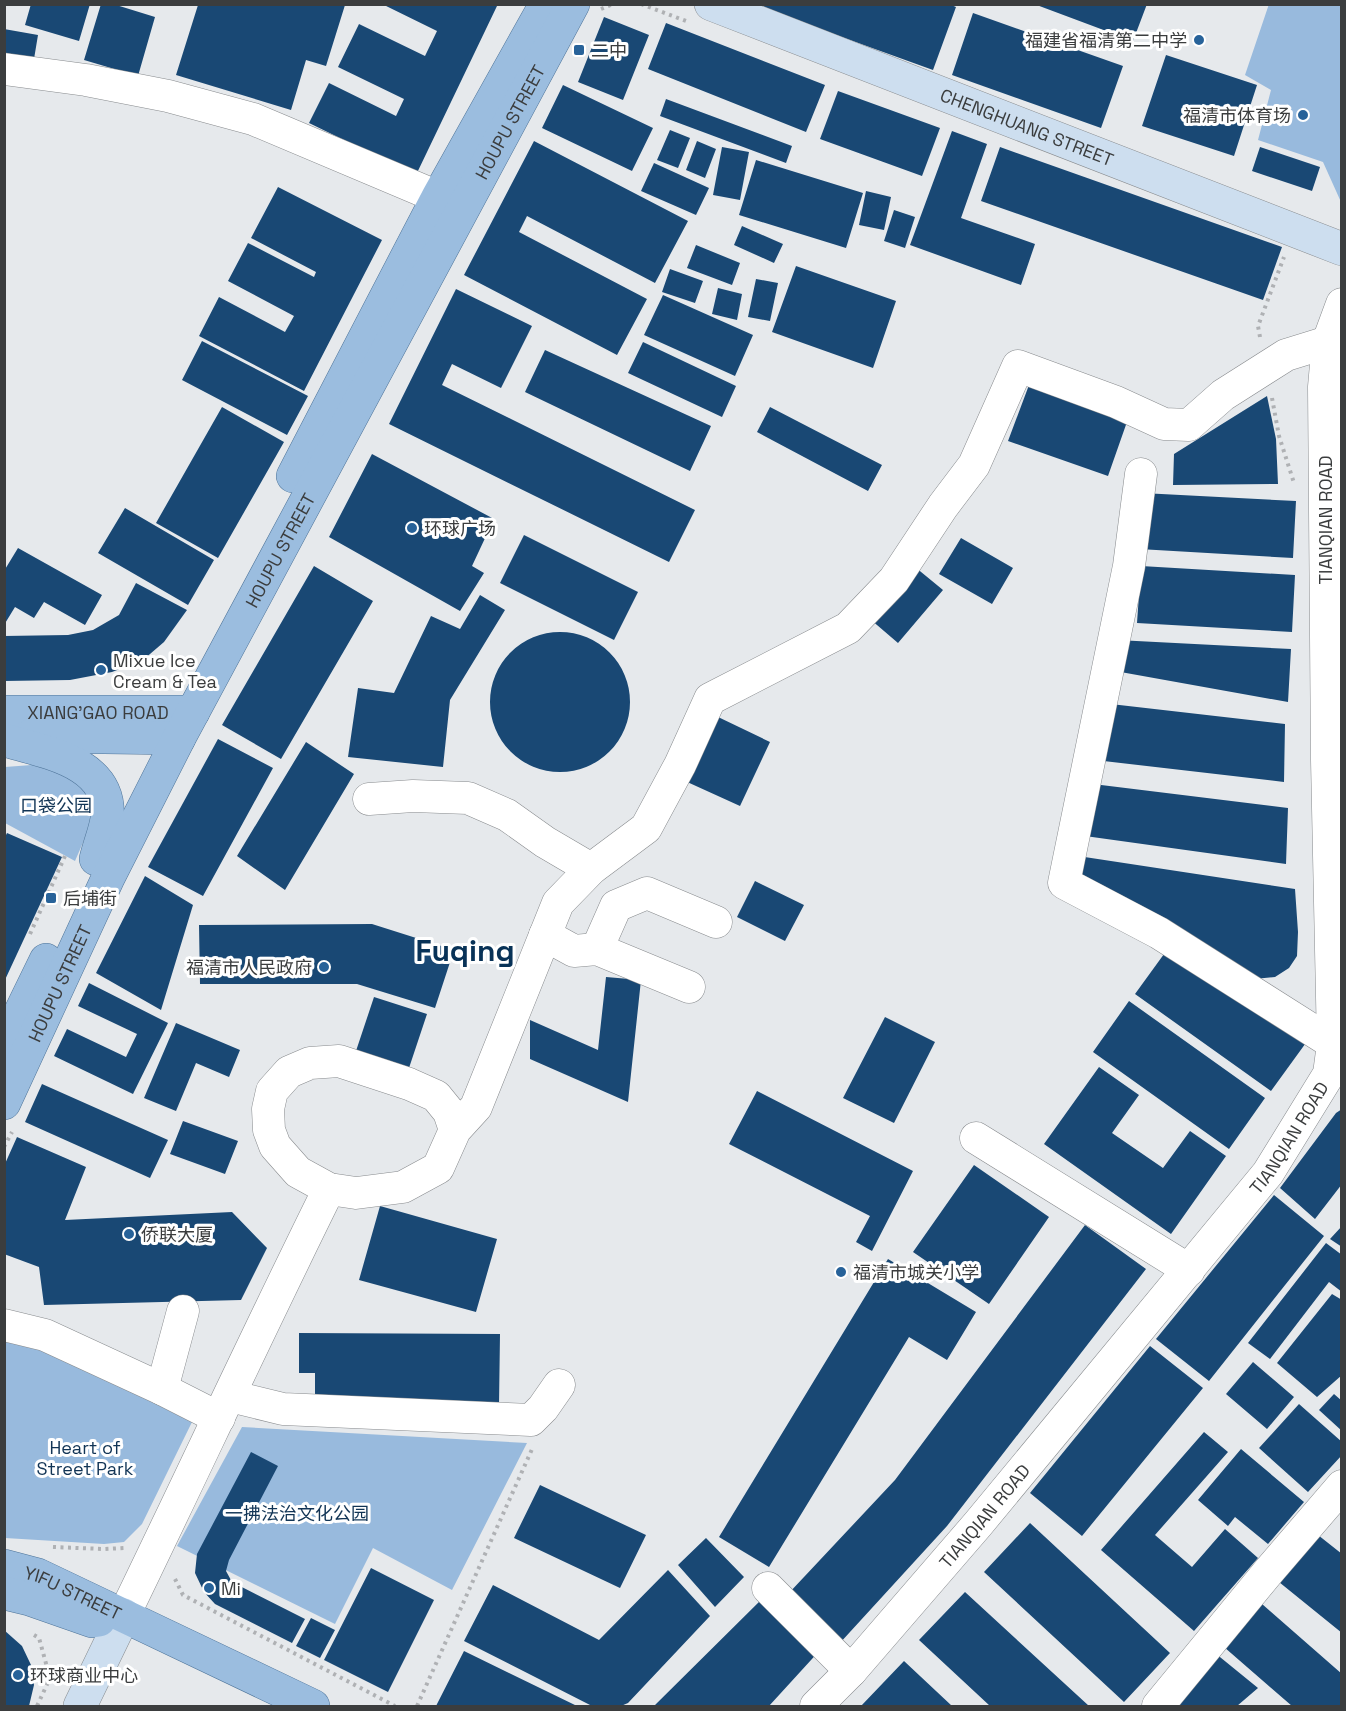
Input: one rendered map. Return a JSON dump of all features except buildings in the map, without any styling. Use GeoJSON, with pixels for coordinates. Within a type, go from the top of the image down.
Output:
{"type":"FeatureCollection","features":[{"type":"Feature","properties":{"kind":"main road","name":"HOUPU STREET"},"geometry":{"type":"LineString","coordinates":[[4,1103],[108,879],[174,725],[434,205],[546,4]]}},
{"type":"Feature","properties":{"kind":"main road","name":"HOUPU STREET"},"geometry":{"type":"LineString","coordinates":[[4,1046],[82,853],[174,725],[459,214],[573,4]]}},
{"type":"Feature","properties":{"kind":"main road","name":"XIANG'GAO ROAD"},"geometry":{"type":"LineString","coordinates":[[4,712],[174,725]]}},
{"type":"Feature","properties":{"kind":"main road","name":"XIANG'GAO ROAD"},"geometry":{"type":"LineString","coordinates":[[4,735],[174,725]]}},
{"type":"Feature","properties":{"kind":"main road"},"geometry":{"type":"LineString","coordinates":[[4,740],[70,759],[92,775],[105,797],[107,818],[82,853]]}},
{"type":"Feature","properties":{"kind":"main road","name":"YIFU STREET"},"geometry":{"type":"LineString","coordinates":[[4,1566],[38,1575],[124,1615]]}},
{"type":"Feature","properties":{"kind":"main road","name":"YIFU STREET"},"geometry":{"type":"LineString","coordinates":[[4,1593],[29,1599],[92,1622],[124,1615]]}},
{"type":"Feature","properties":{"kind":"main road"},"geometry":{"type":"LineString","coordinates":[[124,1615],[313,1707]]}},
{"type":"Feature","properties":{"kind":"street","name":"CHENGHUANG STREET"},"geometry":{"type":"LineString","coordinates":[[711,4],[1341,249]]}},
{"type":"Feature","properties":{"kind":"street"},"geometry":{"type":"LineString","coordinates":[[4,69],[86,80],[168,96],[253,118],[434,205]]}},
{"type":"Feature","properties":{"kind":"street"},"geometry":{"type":"LineString","coordinates":[[4,86],[77,95],[160,110],[245,132],[434,205]]}},
{"type":"Feature","properties":{"kind":"street","name":"TIANQIAN ROAD"},"geometry":{"type":"LineString","coordinates":[[816,1707],[851,1671],[978,1524],[1268,1173],[1329,1074],[1337,1046],[1333,431],[1324,387],[1328,342],[1341,304]]}},
{"type":"Feature","properties":{"kind":"street"},"geometry":{"type":"LineString","coordinates":[[455,1130],[449,1112],[436,1096],[409,1084],[339,1061],[310,1063],[289,1072],[272,1090],[268,1109],[268,1130],[275,1146],[298,1172],[329,1189],[356,1193],[403,1187],[438,1168],[455,1130],[476,1107],[558,903],[591,869],[646,828],[680,765],[710,699],[848,628],[894,580],[943,506],[974,465],[1018,366],[1116,402],[1164,424],[1189,425],[1223,395],[1286,355],[1328,342]]}},
{"type":"Feature","properties":{"kind":"street"},"geometry":{"type":"LineString","coordinates":[[1141,474],[1130,566],[1064,883],[1159,933],[1337,1046]]}},
{"type":"Feature","properties":{"kind":"street"},"geometry":{"type":"LineString","coordinates":[[369,799],[413,796],[468,798],[507,815],[545,842],[591,869]]}},
{"type":"Feature","properties":{"kind":"street"},"geometry":{"type":"LineString","coordinates":[[597,949],[616,906],[647,893],[716,922]]}},
{"type":"Feature","properties":{"kind":"street"},"geometry":{"type":"LineString","coordinates":[[544,935],[574,951],[597,949],[689,987]]}},
{"type":"Feature","properties":{"kind":"street"},"geometry":{"type":"LineString","coordinates":[[976,1138],[1189,1270]]}},
{"type":"Feature","properties":{"kind":"street"},"geometry":{"type":"LineString","coordinates":[[80,1707],[254,1340],[329,1189]]}},
{"type":"Feature","properties":{"kind":"street"},"geometry":{"type":"LineString","coordinates":[[162,1389],[183,1311]]}},
{"type":"Feature","properties":{"kind":"street"},"geometry":{"type":"LineString","coordinates":[[4,1325],[45,1335],[162,1389],[224,1407],[531,1420],[543,1408],[559,1385]]}},
{"type":"Feature","properties":{"kind":"street"},"geometry":{"type":"LineString","coordinates":[[1158,1707],[1269,1570],[1341,1486]]}},
{"type":"Feature","properties":{"kind":"street"},"geometry":{"type":"LineString","coordinates":[[768,1588],[851,1671]]}},
{"type":"Feature","properties":{"kind":"path"},"geometry":{"type":"LineString","coordinates":[[28,939],[82,853]]}},
{"type":"Feature","properties":{"kind":"path"},"geometry":{"type":"LineString","coordinates":[[417,1707],[533,1449],[531,1420]]}},
{"type":"Feature","properties":{"kind":"path"},"geometry":{"type":"LineString","coordinates":[[48,1546],[103,1549],[124,1548],[130,1544]]}},
{"type":"Feature","properties":{"kind":"path"},"geometry":{"type":"LineString","coordinates":[[173,1575],[183,1595],[395,1707]]}},
{"type":"Feature","properties":{"kind":"path"},"geometry":{"type":"LineString","coordinates":[[32,1634],[39,1638],[50,1678],[37,1707]]}},
{"type":"Feature","properties":{"kind":"green space","name":"福清市体育场"},"geometry":{"type":"Polygon","coordinates":[[[1269,4],[1341,5],[1341,202],[1323,162],[1258,140],[1271,90],[1245,75],[1269,4]]]}},
{"type":"Feature","properties":{"kind":"green space","name":"口袋公园"},"geometry":{"type":"Polygon","coordinates":[[[45,764],[64,766],[98,808],[75,861],[5,823],[5,767],[45,764]]]}},
{"type":"Feature","properties":{"kind":"green space","name":"Heart of Street Park"},"geometry":{"type":"Polygon","coordinates":[[[4,1340],[42,1343],[192,1422],[142,1524],[124,1542],[104,1544],[5,1538],[4,1340]]]}},
{"type":"Feature","properties":{"kind":"green space","name":"一拂法治文化公园"},"geometry":{"type":"Polygon","coordinates":[[[242,1427],[527,1443],[452,1590],[373,1548],[335,1624],[177,1546],[242,1427]]]}},
{"type":"Feature","properties":{"kind":"place","name":"福建省福清第二中学"},"geometry":{"type":"Point","coordinates":[1199,40]}},
{"type":"Feature","properties":{"kind":"place","name":"二中"},"geometry":{"type":"Point","coordinates":[579,50]}},
{"type":"Feature","properties":{"kind":"place","name":"福清市体育场"},"geometry":{"type":"Point","coordinates":[1303,115]}},
{"type":"Feature","properties":{"kind":"place","name":"环球广场"},"geometry":{"type":"Point","coordinates":[412,528]}},
{"type":"Feature","properties":{"kind":"place","name":"Mixue Ice Cream & Tea"},"geometry":{"type":"Point","coordinates":[101,670]}},
{"type":"Feature","properties":{"kind":"place","name":"后埔街"},"geometry":{"type":"Point","coordinates":[51,898]}},
{"type":"Feature","properties":{"kind":"place","name":"福清市人民政府"},"geometry":{"type":"Point","coordinates":[324,967]}},
{"type":"Feature","properties":{"kind":"place","name":"侨联大厦"},"geometry":{"type":"Point","coordinates":[129,1234]}},
{"type":"Feature","properties":{"kind":"place","name":"福清市城关小学"},"geometry":{"type":"Point","coordinates":[841,1272]}},
{"type":"Feature","properties":{"kind":"place","name":"Mi"},"geometry":{"type":"Point","coordinates":[209,1588]}},
{"type":"Feature","properties":{"kind":"place","name":"环球商业中心"},"geometry":{"type":"Point","coordinates":[18,1675]}},
{"type":"Feature","properties":{"kind":"district","name":"Fuqing"},"geometry":{"type":"Point","coordinates":[465,950]}}]}
